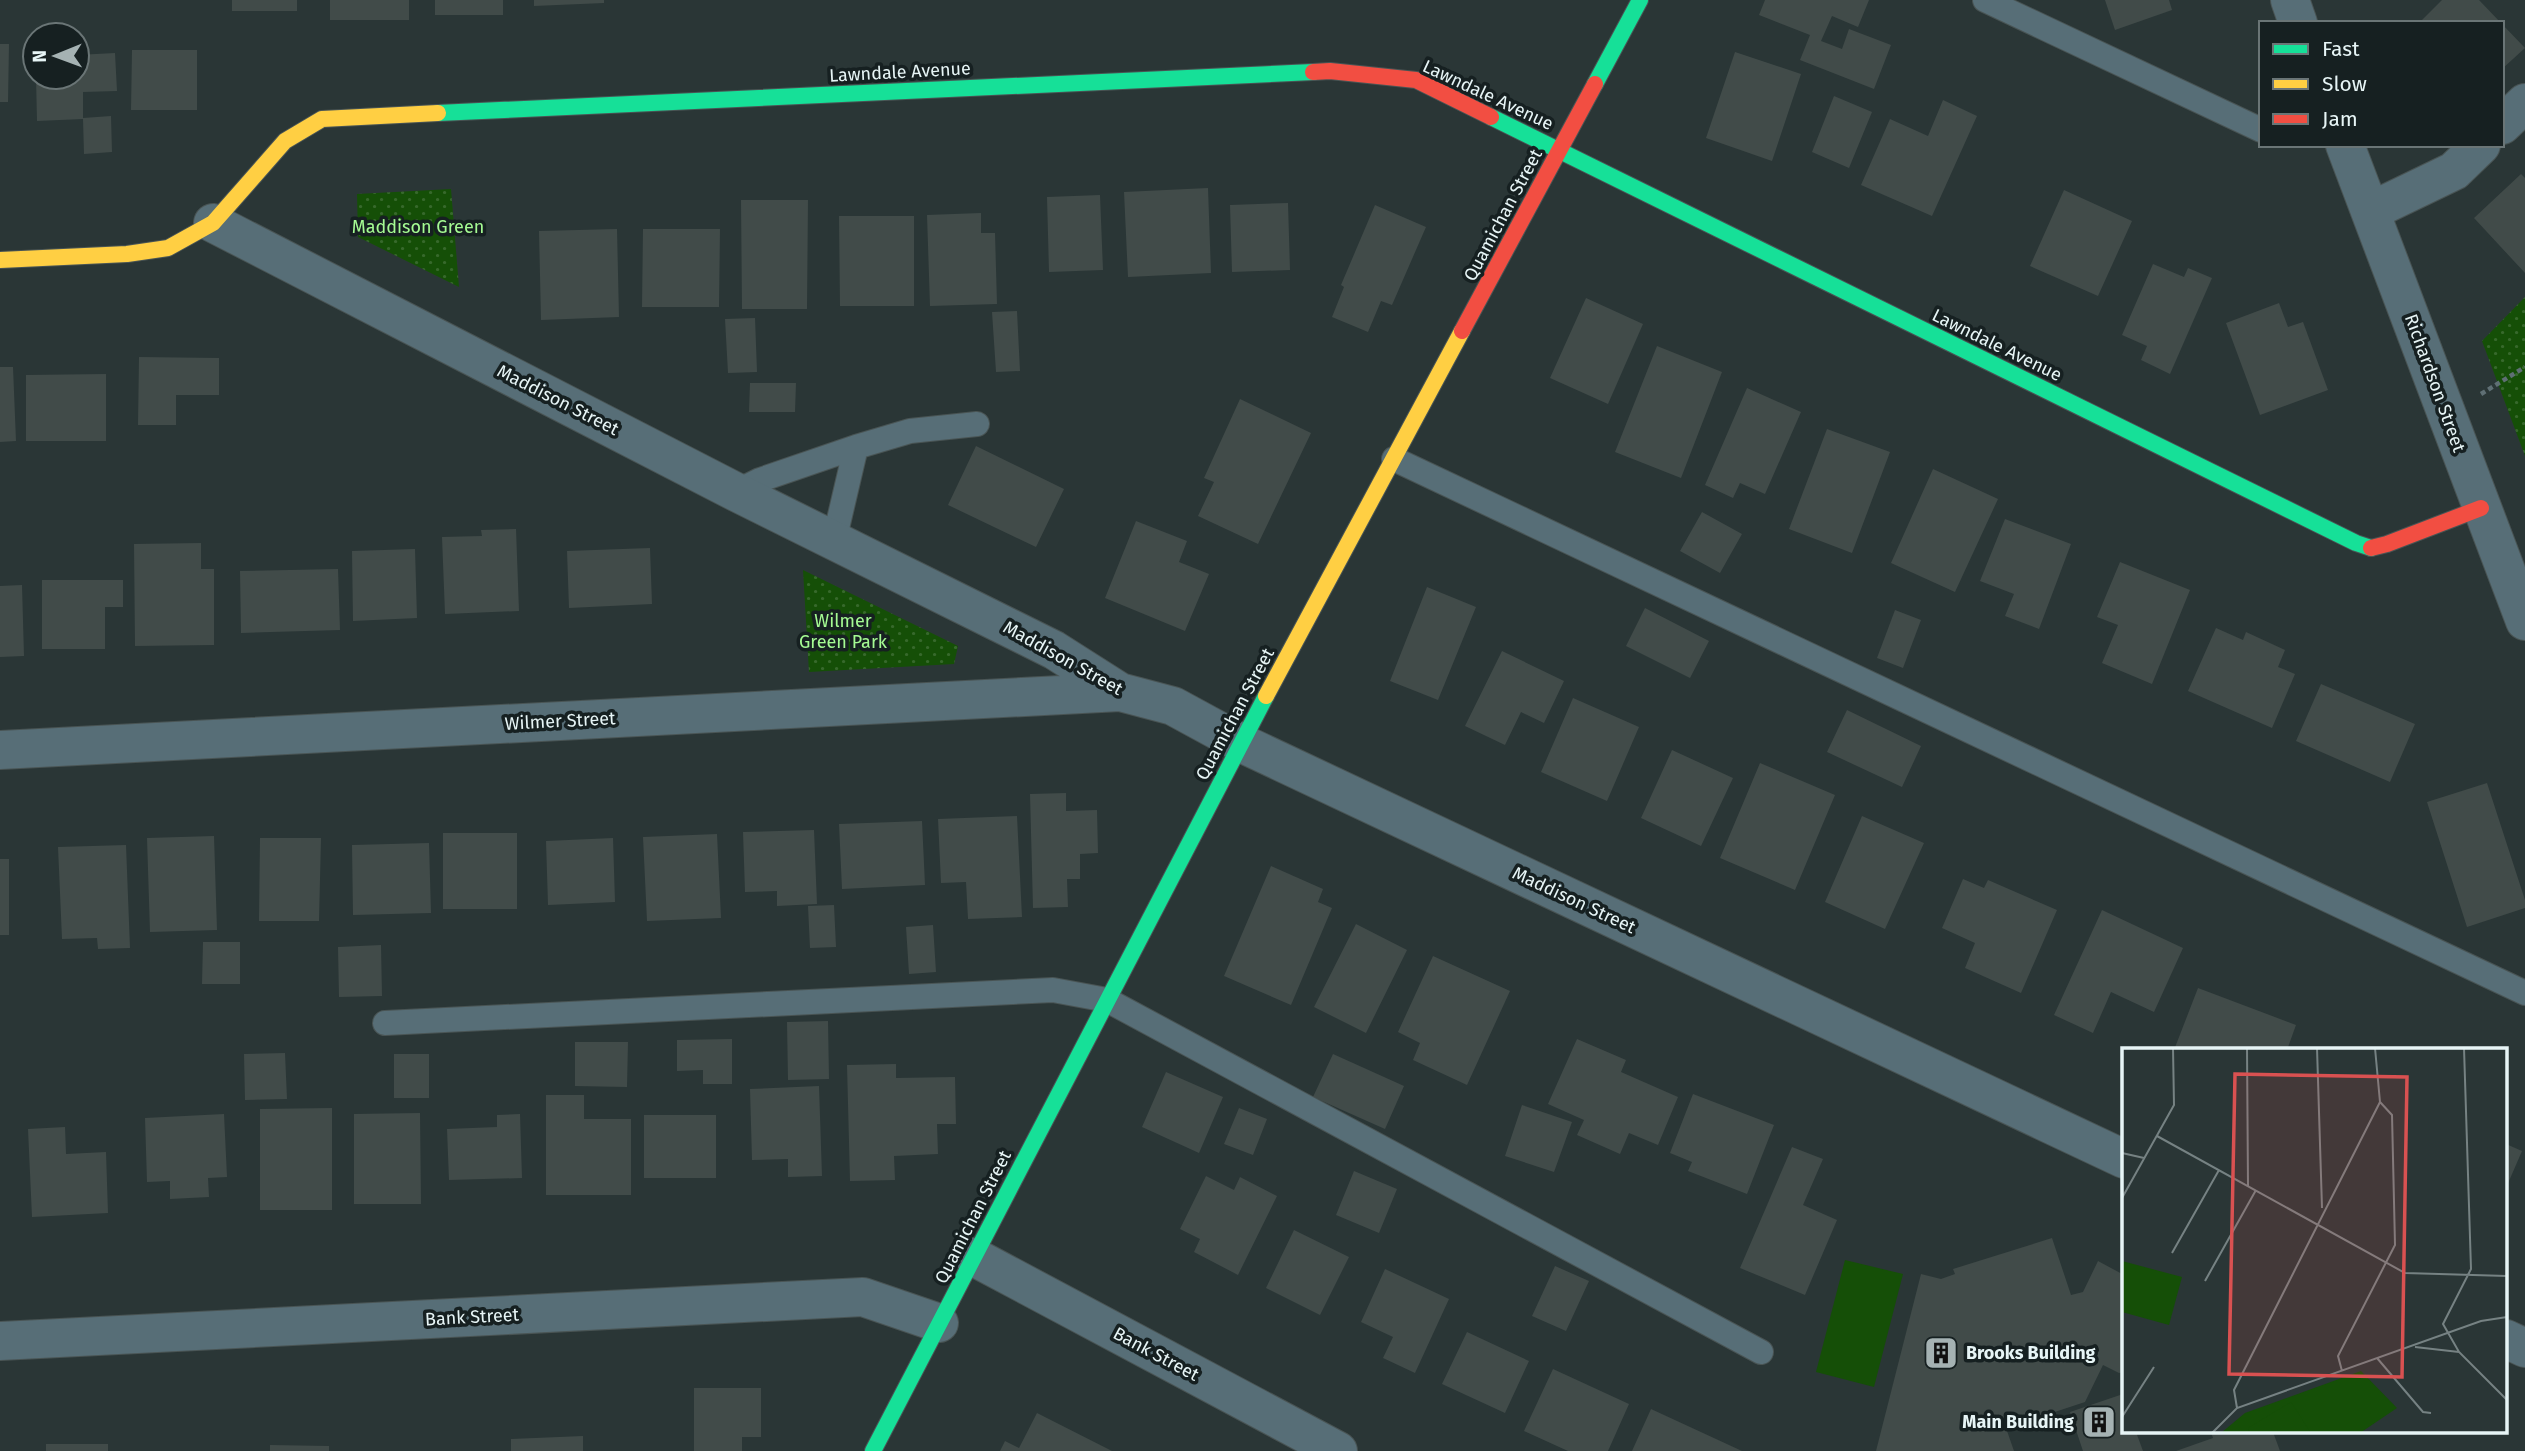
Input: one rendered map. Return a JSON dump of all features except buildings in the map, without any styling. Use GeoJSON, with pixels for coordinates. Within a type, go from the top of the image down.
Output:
{"type":"FeatureCollection","features":[{"type":"Feature","properties":{"kind":"street","name":"Quamichan Street"},"geometry":{"type":"LineString","coordinates":[[873,1451],[1241,743],[1640,0]]}},
{"type":"Feature","properties":{"kind":"street"},"geometry":{"type":"LineString","coordinates":[[2290,0],[2297,21]]}},
{"type":"Feature","properties":{"kind":"street","name":"Lawndale Avenue"},"geometry":{"type":"LineString","coordinates":[[213,223],[285,141],[322,119],[1330,71],[1416,80],[2356,543],[2370,548],[2387,544],[2481,508]]}},
{"type":"Feature","properties":{"kind":"street"},"geometry":{"type":"LineString","coordinates":[[2504,123],[2525,103]]}},
{"type":"Feature","properties":{"kind":"street","name":"Richardson Street"},"geometry":{"type":"LineString","coordinates":[[2346,147],[2525,621]]}},
{"type":"Feature","properties":{"kind":"street"},"geometry":{"type":"LineString","coordinates":[[2371,211],[2454,172],[2479,147]]}},
{"type":"Feature","properties":{"kind":"street"},"geometry":{"type":"LineString","coordinates":[[0,260],[127,254],[169,248],[213,223]]}},
{"type":"Feature","properties":{"kind":"street","name":"Maddison Street"},"geometry":{"type":"LineString","coordinates":[[213,223],[736,492],[1054,650],[1120,692],[1173,706],[1241,743],[2122,1158]]}},
{"type":"Feature","properties":{"kind":"street","name":"Wilmer Street"},"geometry":{"type":"LineString","coordinates":[[0,750],[1120,692]]}},
{"type":"Feature","properties":{"kind":"street","name":"Bank Street"},"geometry":{"type":"LineString","coordinates":[[974,1257],[1338,1451]]}},
{"type":"Feature","properties":{"kind":"street","name":"Bank Street"},"geometry":{"type":"LineString","coordinates":[[0,1341],[863,1297],[939,1323]]}},
{"type":"Feature","properties":{"kind":"street"},"geometry":{"type":"LineString","coordinates":[[2508,1340],[2525,1348]]}},
{"type":"Feature","properties":{"kind":"lane"},"geometry":{"type":"LineString","coordinates":[[1985,0],[2259,129]]}},
{"type":"Feature","properties":{"kind":"lane"},"geometry":{"type":"LineString","coordinates":[[736,492],[760,480],[910,431],[977,424]]}},
{"type":"Feature","properties":{"kind":"lane"},"geometry":{"type":"LineString","coordinates":[[834,541],[856,447]]}},
{"type":"Feature","properties":{"kind":"lane"},"geometry":{"type":"LineString","coordinates":[[1394,459],[2525,993]]}},
{"type":"Feature","properties":{"kind":"lane"},"geometry":{"type":"LineString","coordinates":[[385,1023],[1053,990],[1107,1000],[1761,1352]]}},
{"type":"Feature","properties":{"kind":"green space","name":"Maddison Green"},"geometry":{"type":"Polygon","coordinates":[[[451,189],[459,287],[358,237],[357,194],[451,189]]]}},
{"type":"Feature","properties":{"kind":"green space"},"geometry":{"type":"Polygon","coordinates":[[[2525,297],[2525,456],[2482,341],[2525,297]]]}},
{"type":"Feature","properties":{"kind":"green space","name":"Wilmer Green Park"},"geometry":{"type":"Polygon","coordinates":[[[803,570],[958,646],[954,664],[809,672],[803,570]]]}},
{"type":"Feature","properties":{"kind":"green space"},"geometry":{"type":"Polygon","coordinates":[[[1845,1260],[1903,1274],[1874,1387],[1816,1372],[1845,1260]]]}},
{"type":"Feature","properties":{"kind":"traffic: fast"},"geometry":{"type":"LineString","coordinates":[[1595,84],[1640,0]]}},
{"type":"Feature","properties":{"kind":"traffic: fast"},"geometry":{"type":"LineString","coordinates":[[438,113],[1313,72]]}},
{"type":"Feature","properties":{"kind":"traffic: fast"},"geometry":{"type":"LineString","coordinates":[[1491,117],[2356,543],[2371,548]]}},
{"type":"Feature","properties":{"kind":"traffic: fast"},"geometry":{"type":"LineString","coordinates":[[873,1451],[1266,696]]}},
{"type":"Feature","properties":{"kind":"traffic: slow"},"geometry":{"type":"LineString","coordinates":[[0,260],[127,254],[168,248],[213,223],[285,141],[322,119],[438,113]]}},
{"type":"Feature","properties":{"kind":"traffic: slow"},"geometry":{"type":"LineString","coordinates":[[1266,696],[1462,331]]}},
{"type":"Feature","properties":{"kind":"traffic: jam"},"geometry":{"type":"LineString","coordinates":[[1313,72],[1330,71],[1416,80],[1491,117]]}},
{"type":"Feature","properties":{"kind":"traffic: jam"},"geometry":{"type":"LineString","coordinates":[[1462,331],[1595,84]]}},
{"type":"Feature","properties":{"kind":"traffic: jam"},"geometry":{"type":"LineString","coordinates":[[2371,548],[2481,508]]}},
{"type":"Feature","properties":{"kind":"place","name":"Brooks Building"},"geometry":{"type":"Point","coordinates":[1941,1353]}},
{"type":"Feature","properties":{"kind":"place","name":"Main Building"},"geometry":{"type":"Point","coordinates":[2099,1422]}}]}
